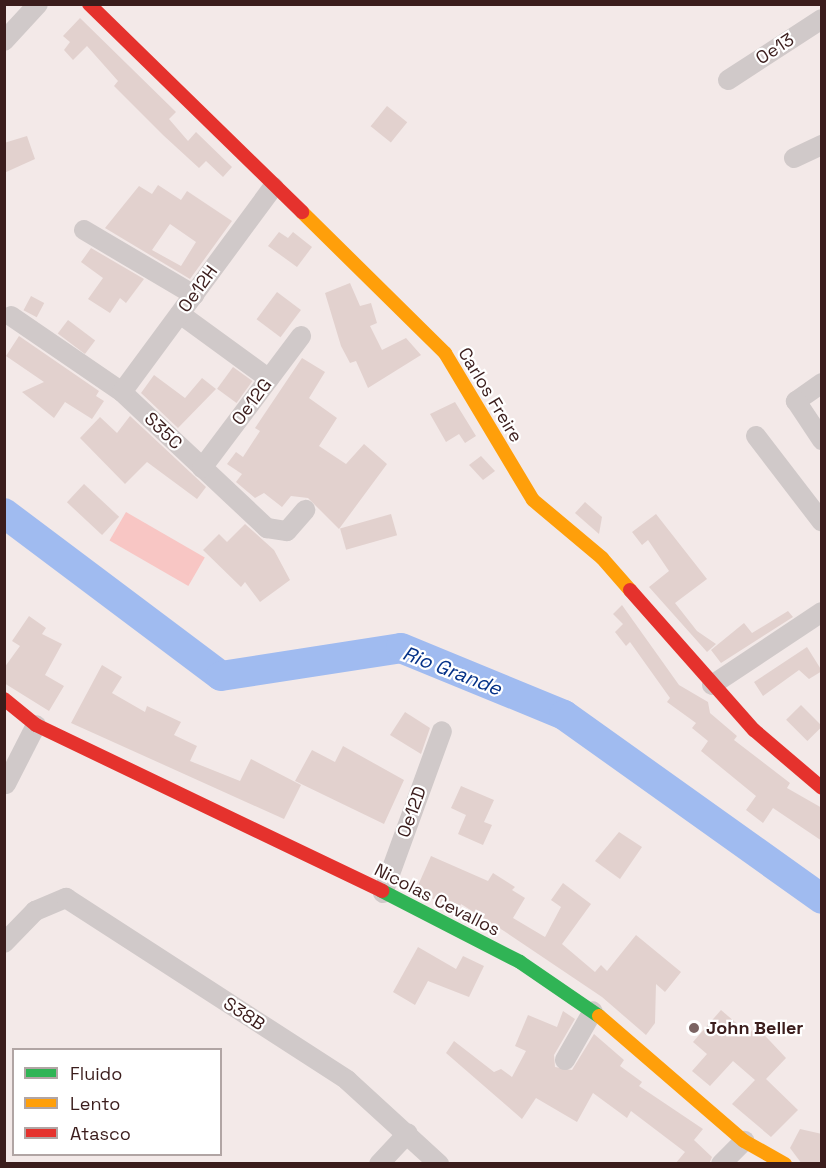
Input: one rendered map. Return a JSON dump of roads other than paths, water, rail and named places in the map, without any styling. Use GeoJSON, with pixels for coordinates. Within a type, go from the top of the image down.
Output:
{"type":"FeatureCollection","features":[{"type":"Feature","properties":{"kind":"street"},"geometry":{"type":"LineString","coordinates":[[4,41],[38,4]]}},
{"type":"Feature","properties":{"kind":"street","name":"Carlos Freire"},"geometry":{"type":"LineString","coordinates":[[89,4],[273,187],[445,353],[533,500],[602,558],[712,685],[822,788]]}},
{"type":"Feature","properties":{"kind":"street","name":"Oe13"},"geometry":{"type":"LineString","coordinates":[[728,80],[822,19]]}},
{"type":"Feature","properties":{"kind":"street"},"geometry":{"type":"LineString","coordinates":[[794,158],[822,145]]}},
{"type":"Feature","properties":{"kind":"street","name":"Oe12H"},"geometry":{"type":"LineString","coordinates":[[122,392],[273,187]]}},
{"type":"Feature","properties":{"kind":"street"},"geometry":{"type":"LineString","coordinates":[[84,230],[195,295]]}},
{"type":"Feature","properties":{"kind":"street"},"geometry":{"type":"LineString","coordinates":[[180,314],[269,379]]}},
{"type":"Feature","properties":{"kind":"street","name":"S35C"},"geometry":{"type":"LineString","coordinates":[[11,316],[122,392],[202,468],[275,532],[287,531],[306,510]]}},
{"type":"Feature","properties":{"kind":"street","name":"Oe12G"},"geometry":{"type":"LineString","coordinates":[[202,468],[301,336]]}},
{"type":"Feature","properties":{"kind":"street"},"geometry":{"type":"LineString","coordinates":[[822,383],[795,401],[822,440]]}},
{"type":"Feature","properties":{"kind":"street"},"geometry":{"type":"LineString","coordinates":[[756,436],[822,522]]}},
{"type":"Feature","properties":{"kind":"street"},"geometry":{"type":"LineString","coordinates":[[712,685],[822,612]]}},
{"type":"Feature","properties":{"kind":"street","name":"Nicolas Cevallos"},"geometry":{"type":"LineString","coordinates":[[4,699],[36,725],[520,962],[593,1011],[744,1141],[785,1164]]}},
{"type":"Feature","properties":{"kind":"street"},"geometry":{"type":"LineString","coordinates":[[6,784],[36,725]]}},
{"type":"Feature","properties":{"kind":"street","name":"Oe12D"},"geometry":{"type":"LineString","coordinates":[[383,893],[442,731]]}},
{"type":"Feature","properties":{"kind":"street","name":"S38B"},"geometry":{"type":"LineString","coordinates":[[4,943],[35,911],[66,898],[347,1080],[408,1133],[439,1164]]}},
{"type":"Feature","properties":{"kind":"street"},"geometry":{"type":"LineString","coordinates":[[565,1060],[593,1011]]}},
{"type":"Feature","properties":{"kind":"street"},"geometry":{"type":"LineString","coordinates":[[379,1164],[408,1133]]}},
{"type":"Feature","properties":{"kind":"street"},"geometry":{"type":"LineString","coordinates":[[721,1164],[744,1141]]}},
{"type":"Feature","properties":{"kind":"waterway","name":"Rio Grande"},"geometry":{"type":"LineString","coordinates":[[4,513],[221,676],[401,648],[564,715],[822,899]]}},
{"type":"Feature","properties":{"kind":"place","name":"John Beller"},"geometry":{"type":"Point","coordinates":[694,1028]}}]}
